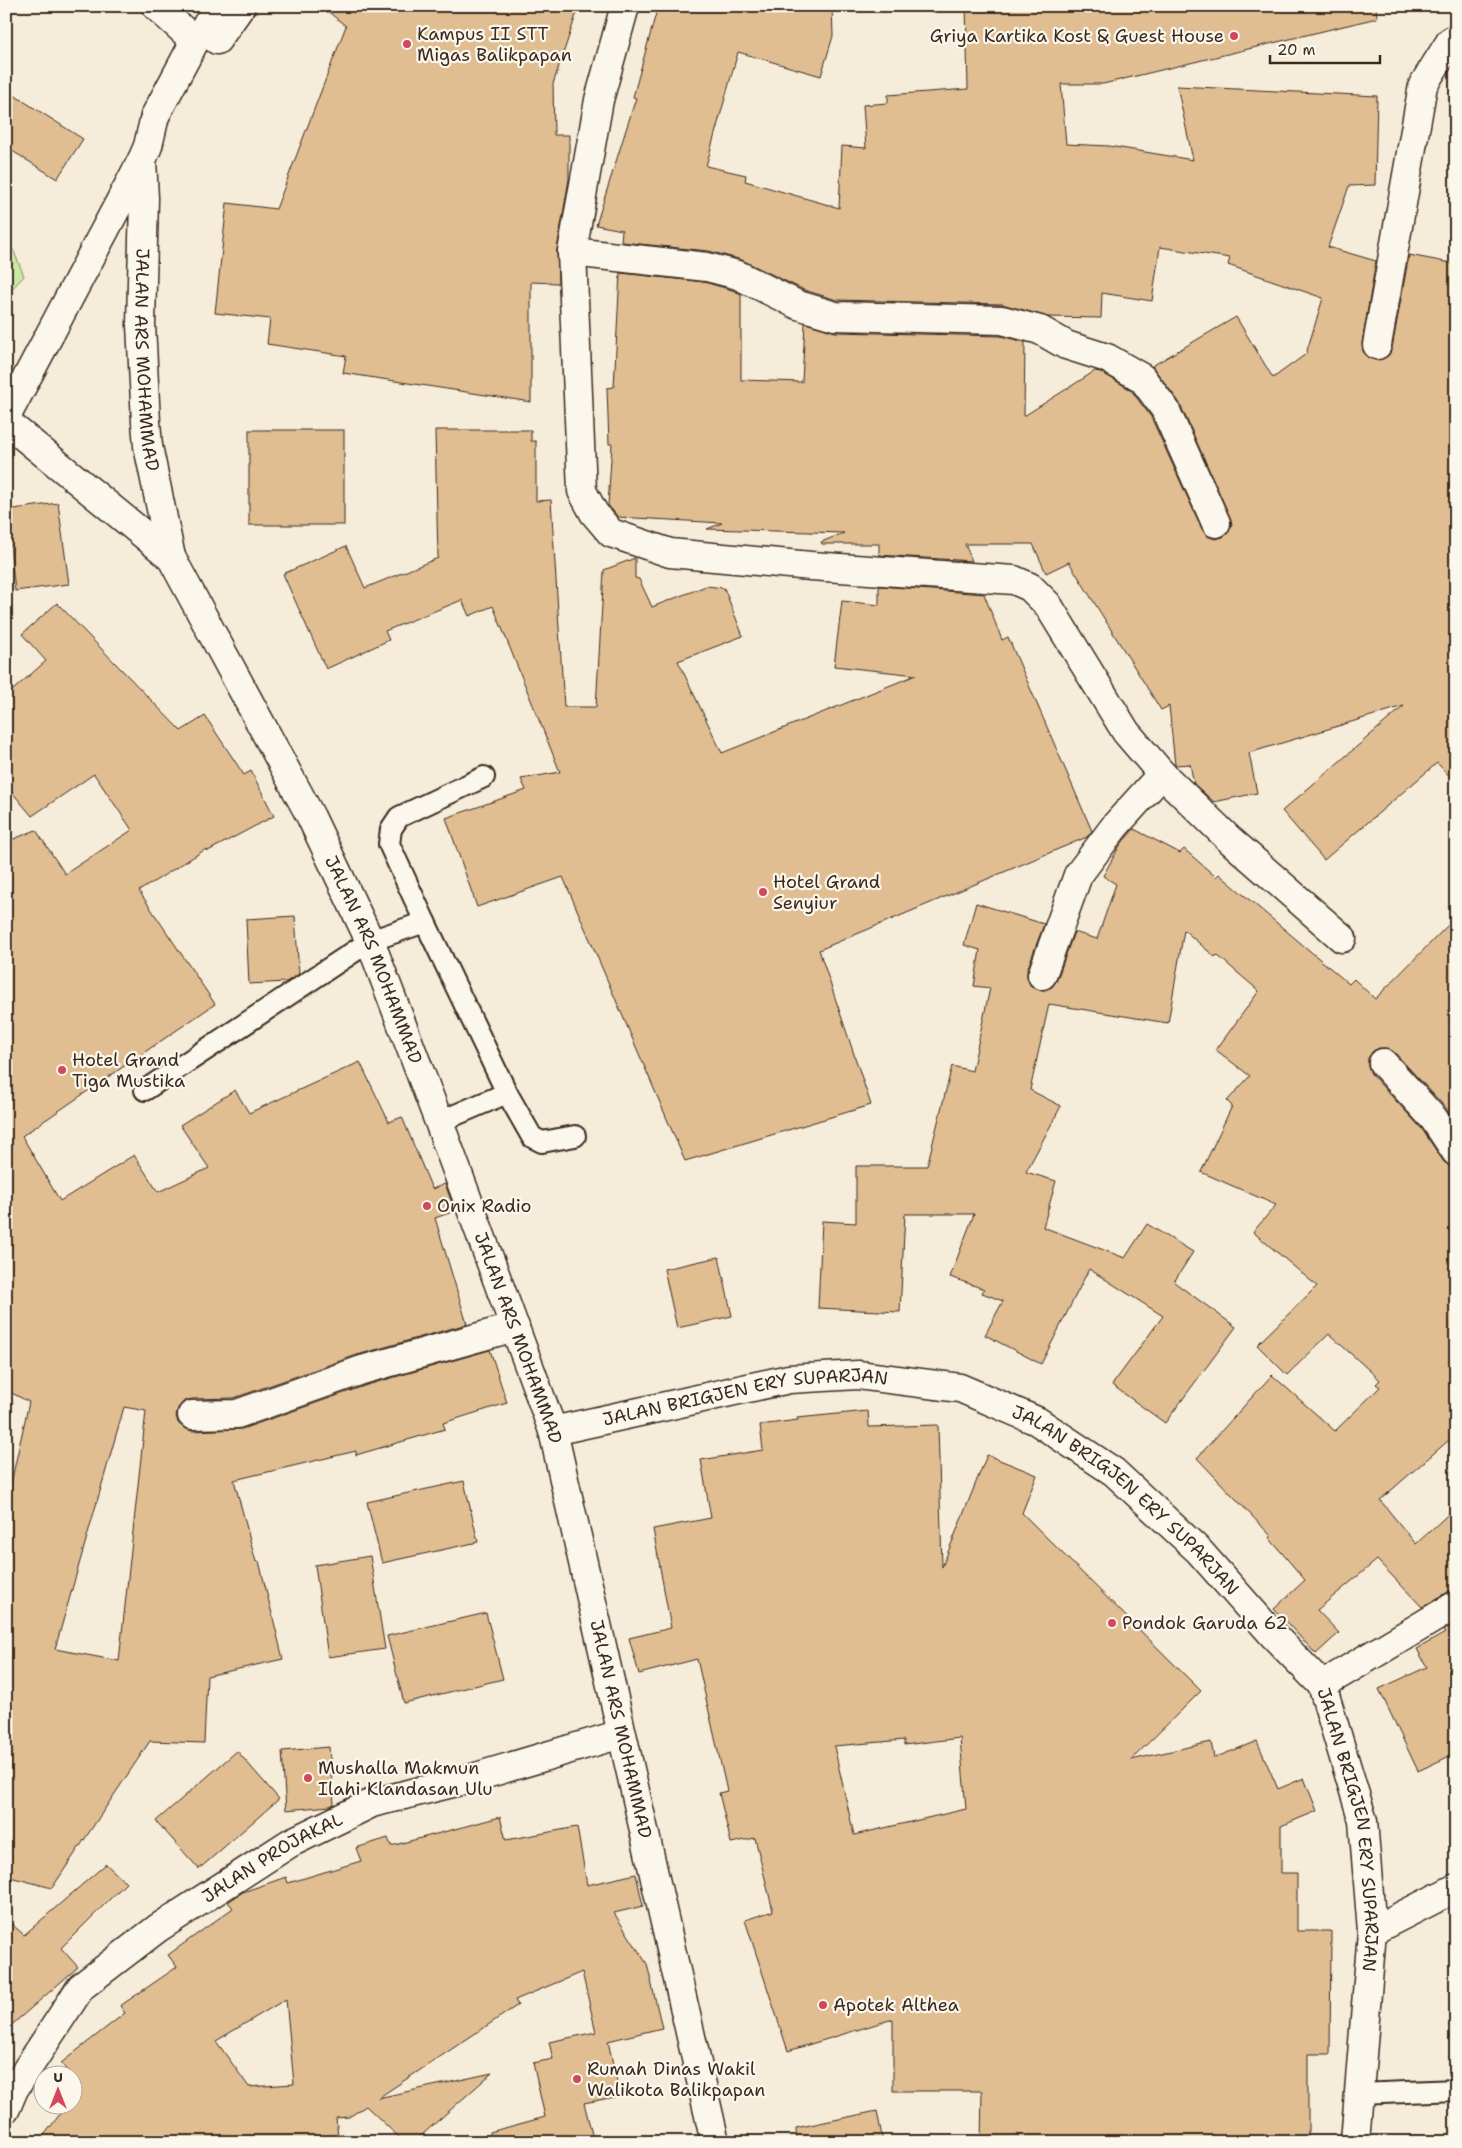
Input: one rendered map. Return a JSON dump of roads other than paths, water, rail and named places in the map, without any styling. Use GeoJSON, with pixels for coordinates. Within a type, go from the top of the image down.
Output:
{"type":"FeatureCollection","features":[{"type":"Feature","properties":{"kind":"street"},"geometry":{"type":"LineString","coordinates":[[156,6],[195,41]]}},
{"type":"Feature","properties":{"kind":"street"},"geometry":{"type":"LineString","coordinates":[[145,153],[155,116],[195,41],[220,6]]}},
{"type":"Feature","properties":{"kind":"street"},"geometry":{"type":"LineString","coordinates":[[6,417],[145,153],[170,122],[209,52],[241,6]]}},
{"type":"Feature","properties":{"kind":"street"},"geometry":{"type":"LineString","coordinates":[[625,6],[599,100],[572,252],[582,491],[594,513],[611,533],[670,553],[812,566],[1014,580],[1030,588],[1048,605],[1126,732],[1162,774],[1229,839],[1342,938]]}},
{"type":"Feature","properties":{"kind":"street"},"geometry":{"type":"LineString","coordinates":[[1377,346],[1424,84],[1450,42],[1456,38]]}},
{"type":"Feature","properties":{"kind":"street","name":"JALAN ARS MOHAMMAD"},"geometry":{"type":"LineString","coordinates":[[145,153],[141,325],[146,422],[148,446],[171,557],[312,817],[370,941],[553,1431],[715,2142]]}},
{"type":"Feature","properties":{"kind":"street"},"geometry":{"type":"LineString","coordinates":[[572,252],[707,267],[738,275],[798,305],[835,316],[1002,320],[1040,330],[1066,345],[1107,358],[1142,378],[1164,409],[1216,523]]}},
{"type":"Feature","properties":{"kind":"street","name":"JALAN ARS MOHAMMAD"},"geometry":{"type":"LineString","coordinates":[[6,422],[171,557]]}},
{"type":"Feature","properties":{"kind":"street"},"geometry":{"type":"LineString","coordinates":[[1042,976],[1078,875],[1115,826],[1162,774]]}},
{"type":"Feature","properties":{"kind":"street"},"geometry":{"type":"LineString","coordinates":[[1384,1064],[1434,1119],[1456,1152]]}},
{"type":"Feature","properties":{"kind":"street"},"geometry":{"type":"LineString","coordinates":[[192,1415],[237,1414],[362,1370],[515,1327]]}},
{"type":"Feature","properties":{"kind":"street","name":"JALAN BRIGJEN ERY SUPARJAN"},"geometry":{"type":"LineString","coordinates":[[553,1431],[789,1379],[858,1374],[960,1388],[1037,1421],[1114,1472],[1199,1551],[1274,1636],[1322,1685],[1363,1821],[1372,1931],[1355,2142]]}},
{"type":"Feature","properties":{"kind":"street"},"geometry":{"type":"LineString","coordinates":[[1322,1685],[1456,1605]]}},
{"type":"Feature","properties":{"kind":"street","name":"JALAN PROJAKAL"},"geometry":{"type":"LineString","coordinates":[[6,2108],[14,2089],[81,1987],[158,1928],[290,1843],[372,1804],[469,1779],[621,1734]]}},
{"type":"Feature","properties":{"kind":"street"},"geometry":{"type":"LineString","coordinates":[[1372,1931],[1456,1888]]}},
{"type":"Feature","properties":{"kind":"lane"},"geometry":{"type":"LineString","coordinates":[[484,778],[399,817],[391,830],[389,844],[507,1093],[532,1137],[542,1142],[575,1136]]}},
{"type":"Feature","properties":{"kind":"lane"},"geometry":{"type":"LineString","coordinates":[[145,1090],[370,941],[425,922]]}},
{"type":"Feature","properties":{"kind":"lane"},"geometry":{"type":"LineString","coordinates":[[439,1122],[507,1093]]}},
{"type":"Feature","properties":{"kind":"lane"},"geometry":{"type":"LineString","coordinates":[[1358,2094],[1456,2090]]}},
{"type":"Feature","properties":{"kind":"place","name":"Griya Kartika Kost & Guest House"},"geometry":{"type":"Point","coordinates":[1234,36]}},
{"type":"Feature","properties":{"kind":"place","name":"Kampus II STT Migas Balikpapan"},"geometry":{"type":"Point","coordinates":[407,44]}},
{"type":"Feature","properties":{"kind":"place","name":"Hotel Grand Senyiur"},"geometry":{"type":"Point","coordinates":[763,892]}},
{"type":"Feature","properties":{"kind":"place","name":"Hotel Grand Tiga Mustika"},"geometry":{"type":"Point","coordinates":[62,1070]}},
{"type":"Feature","properties":{"kind":"place","name":"Onix Radio"},"geometry":{"type":"Point","coordinates":[427,1206]}},
{"type":"Feature","properties":{"kind":"place","name":"Pondok Garuda 62"},"geometry":{"type":"Point","coordinates":[1112,1623]}},
{"type":"Feature","properties":{"kind":"place","name":"Mushalla Makmun Ilahi Klandasan Ulu"},"geometry":{"type":"Point","coordinates":[308,1778]}},
{"type":"Feature","properties":{"kind":"place","name":"Apotek Althea"},"geometry":{"type":"Point","coordinates":[823,2005]}},
{"type":"Feature","properties":{"kind":"place","name":"Rumah Dinas Wakil Walikota Balikpapan"},"geometry":{"type":"Point","coordinates":[577,2079]}}]}
